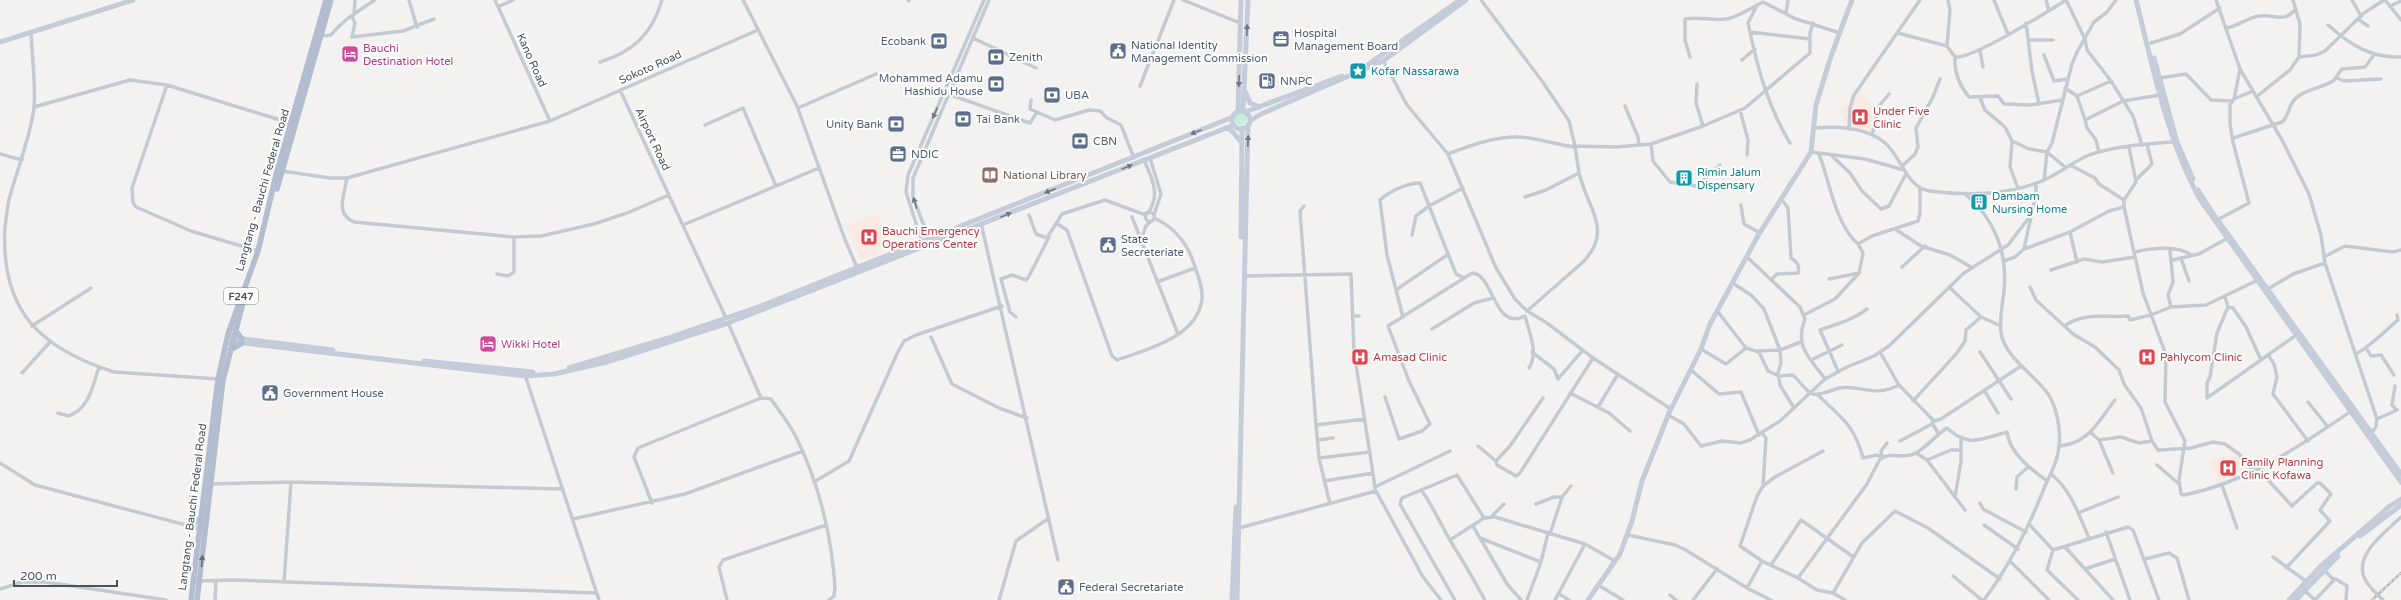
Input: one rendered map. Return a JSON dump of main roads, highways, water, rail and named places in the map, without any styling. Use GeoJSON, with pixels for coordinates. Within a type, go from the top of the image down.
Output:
{"type":"FeatureCollection","features":[{"type":"Feature","properties":{"kind":"main road","name":"Langtang - Bauchi Federal Road"},"geometry":{"type":"LineString","coordinates":[[191,600],[193,580],[210,484],[221,379],[230,350],[232,331],[282,171],[326,0]]}},
{"type":"Feature","properties":{"kind":"main road","name":"Langtang - Bauchi Federal Road"},"geometry":{"type":"LineString","coordinates":[[197,600],[200,581],[202,529],[200,519],[226,344],[232,331],[258,251],[331,0]]}},
{"type":"Feature","properties":{"kind":"main road"},"geometry":{"type":"LineString","coordinates":[[230,350],[242,341],[232,331]]}},
{"type":"Feature","properties":{"kind":"main road"},"geometry":{"type":"LineString","coordinates":[[189,526],[200,519]]}},
{"type":"Feature","properties":{"kind":"railway"},"geometry":{"type":"LineString","coordinates":[[2372,600],[2401,573]]}},
{"type":"Feature","properties":{"kind":"place","name":"Hospital Management Board"},"geometry":{"type":"Point","coordinates":[1281,39]}},
{"type":"Feature","properties":{"kind":"place","name":"Ecobank"},"geometry":{"type":"Point","coordinates":[939,41]}},
{"type":"Feature","properties":{"kind":"place","name":"National Identity Management Commission"},"geometry":{"type":"Point","coordinates":[1118,51]}},
{"type":"Feature","properties":{"kind":"place","name":"Bauchi Destination Hotel"},"geometry":{"type":"Point","coordinates":[350,54]}},
{"type":"Feature","properties":{"kind":"place","name":"Zenith"},"geometry":{"type":"Point","coordinates":[996,57]}},
{"type":"Feature","properties":{"kind":"place","name":"Kofar Nassarawa"},"geometry":{"type":"Point","coordinates":[1358,71]}},
{"type":"Feature","properties":{"kind":"place","name":"NNPC"},"geometry":{"type":"Point","coordinates":[1267,81]}},
{"type":"Feature","properties":{"kind":"place","name":"Mohammed Adamu Hashidu House"},"geometry":{"type":"Point","coordinates":[996,84]}},
{"type":"Feature","properties":{"kind":"place","name":"UBA"},"geometry":{"type":"Point","coordinates":[1052,95]}},
{"type":"Feature","properties":{"kind":"place","name":"Under Five Clinic"},"geometry":{"type":"Point","coordinates":[1860,117]}},
{"type":"Feature","properties":{"kind":"place","name":"Tai Bank"},"geometry":{"type":"Point","coordinates":[963,119]}},
{"type":"Feature","properties":{"kind":"place","name":"Unity Bank"},"geometry":{"type":"Point","coordinates":[896,124]}},
{"type":"Feature","properties":{"kind":"place","name":"CBN"},"geometry":{"type":"Point","coordinates":[1080,141]}},
{"type":"Feature","properties":{"kind":"place","name":"NDIC"},"geometry":{"type":"Point","coordinates":[898,154]}},
{"type":"Feature","properties":{"kind":"place","name":"National Library"},"geometry":{"type":"Point","coordinates":[990,175]}},
{"type":"Feature","properties":{"kind":"place","name":"Rimin Jalum Dispensary"},"geometry":{"type":"Point","coordinates":[1684,178]}},
{"type":"Feature","properties":{"kind":"place","name":"Dambam Nursing Home"},"geometry":{"type":"Point","coordinates":[1979,202]}},
{"type":"Feature","properties":{"kind":"place","name":"Bauchi Emergency Operations Center"},"geometry":{"type":"Point","coordinates":[869,237]}},
{"type":"Feature","properties":{"kind":"place","name":"State Secreteriate"},"geometry":{"type":"Point","coordinates":[1108,245]}},
{"type":"Feature","properties":{"kind":"place","name":"Wikki Hotel"},"geometry":{"type":"Point","coordinates":[488,344]}},
{"type":"Feature","properties":{"kind":"place","name":"Amasad Clinic"},"geometry":{"type":"Point","coordinates":[1360,357]}},
{"type":"Feature","properties":{"kind":"place","name":"Pahlycom Clinic"},"geometry":{"type":"Point","coordinates":[2147,357]}},
{"type":"Feature","properties":{"kind":"place","name":"Government House"},"geometry":{"type":"Point","coordinates":[270,393]}},
{"type":"Feature","properties":{"kind":"place","name":"Family Planning Clinic Kofawa"},"geometry":{"type":"Point","coordinates":[2228,468]}},
{"type":"Feature","properties":{"kind":"place","name":"Federal Secretariate"},"geometry":{"type":"Point","coordinates":[1066,587]}}]}
